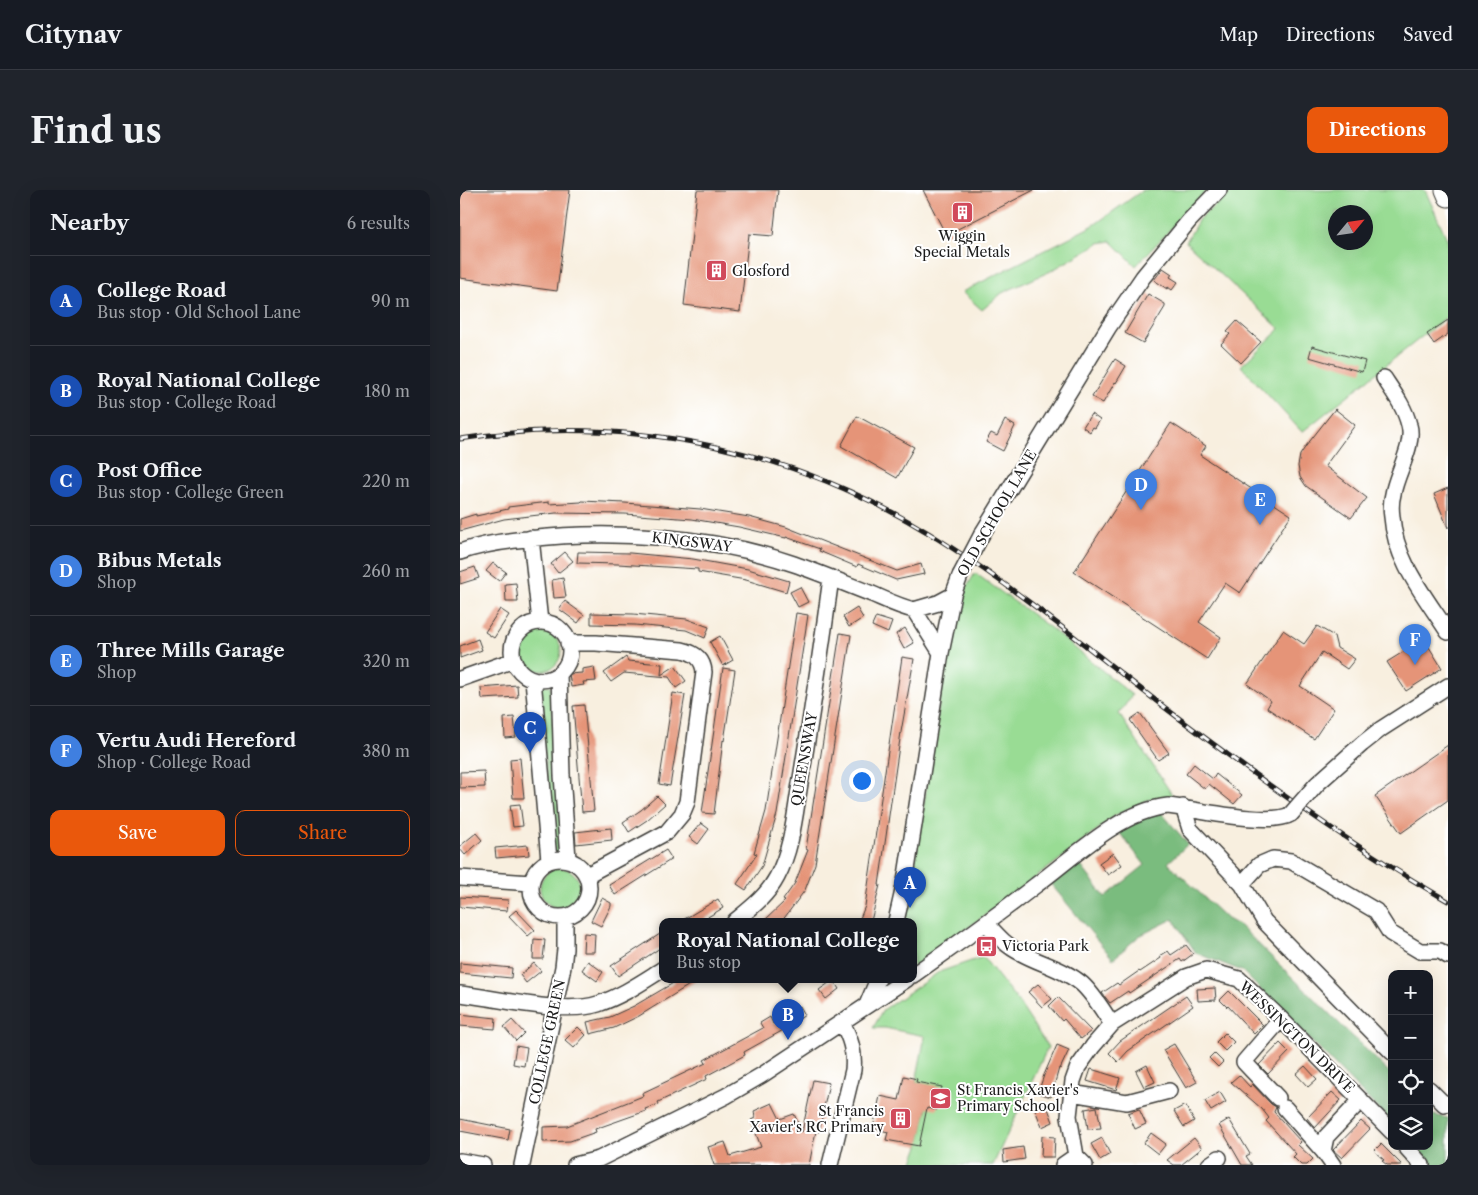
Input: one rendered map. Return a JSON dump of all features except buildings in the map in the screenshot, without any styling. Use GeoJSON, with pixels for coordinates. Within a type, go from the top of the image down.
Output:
{"type":"FeatureCollection","features":[{"type":"Feature","properties":{"kind":"main road"},"geometry":{"type":"LineString","coordinates":[[1445,190],[1448,197]]}},
{"type":"Feature","properties":{"kind":"street","name":"OLD SCHOOL LANE"},"geometry":{"type":"LineString","coordinates":[[897,918],[905,882],[941,653],[953,595],[960,576],[982,534],[1108,328],[1142,277],[1189,221],[1219,190]]}},
{"type":"Feature","properties":{"kind":"street"},"geometry":{"type":"LineString","coordinates":[[1384,378],[1403,408],[1410,427],[1410,441],[1392,494],[1391,516],[1395,541],[1409,570],[1448,632]]}},
{"type":"Feature","properties":{"kind":"street","name":"KINGSWAY"},"geometry":{"type":"LineString","coordinates":[[460,552],[473,547],[502,542],[563,535],[608,534],[705,542],[738,547],[767,555],[914,610]]}},
{"type":"Feature","properties":{"kind":"street"},"geometry":{"type":"LineString","coordinates":[[531,538],[540,622]]}},
{"type":"Feature","properties":{"kind":"street","name":"QUEENSWAY"},"geometry":{"type":"LineString","coordinates":[[739,918],[768,891],[777,878],[789,846],[813,709],[831,578]]}},
{"type":"Feature","properties":{"kind":"street"},"geometry":{"type":"LineString","coordinates":[[941,653],[914,610],[938,603],[953,595]]}},
{"type":"Feature","properties":{"kind":"street"},"geometry":{"type":"LineString","coordinates":[[559,674],[544,680],[533,679],[524,674],[514,660],[512,646],[519,632],[526,627],[540,622],[550,624],[559,628],[568,643],[570,653],[568,660],[559,674],[562,775],[568,859]]}},
{"type":"Feature","properties":{"kind":"street"},"geometry":{"type":"LineString","coordinates":[[568,643],[596,643],[692,652],[699,658],[704,672],[687,802],[682,814],[667,832],[587,875]]}},
{"type":"Feature","properties":{"kind":"street"},"geometry":{"type":"LineString","coordinates":[[460,679],[514,660]]}},
{"type":"Feature","properties":{"kind":"street"},"geometry":{"type":"LineString","coordinates":[[533,679],[549,860]]}},
{"type":"Feature","properties":{"kind":"street"},"geometry":{"type":"LineString","coordinates":[[917,972],[1133,815],[1154,808],[1168,806],[1254,818],[1282,818],[1291,814],[1317,784],[1362,744],[1381,729],[1448,686]]}},
{"type":"Feature","properties":{"kind":"street"},"geometry":{"type":"LineString","coordinates":[[1183,808],[1190,829],[1242,884],[1264,921],[1388,1048]]}},
{"type":"Feature","properties":{"kind":"street"},"geometry":{"type":"LineString","coordinates":[[559,858],[568,859],[579,865],[587,875],[590,884],[590,894],[577,913],[565,917],[556,917],[545,913],[536,905],[533,900],[531,883],[535,872],[542,864],[559,858]]}},
{"type":"Feature","properties":{"kind":"street"},"geometry":{"type":"LineString","coordinates":[[1242,884],[1259,865],[1273,858],[1291,861],[1376,912],[1390,934],[1420,951],[1440,951],[1448,956]]}},
{"type":"Feature","properties":{"kind":"street"},"geometry":{"type":"LineString","coordinates":[[460,878],[531,883]]}},
{"type":"Feature","properties":{"kind":"street","name":"COLLEGE GREEN"},"geometry":{"type":"LineString","coordinates":[[522,1165],[555,1007],[565,948],[565,917]]}},
{"type":"Feature","properties":{"kind":"street"},"geometry":{"type":"LineString","coordinates":[[986,923],[1011,948],[1060,970],[1083,985],[1112,1024]]}},
{"type":"Feature","properties":{"kind":"street","name":"WESSINGTON DRIVE"},"geometry":{"type":"LineString","coordinates":[[1080,1160],[1069,1116],[1073,1081],[1078,1067],[1112,1024],[1186,977],[1206,970],[1240,979],[1282,1019],[1388,1128]]}},
{"type":"Feature","properties":{"kind":"street"},"geometry":{"type":"LineString","coordinates":[[460,994],[555,1007],[597,1004],[625,992],[659,971]]}},
{"type":"Feature","properties":{"kind":"street"},"geometry":{"type":"LineString","coordinates":[[867,1005],[876,983]]}},
{"type":"Feature","properties":{"kind":"street"},"geometry":{"type":"LineString","coordinates":[[575,1165],[599,1159],[726,1096],[901,983]]}},
{"type":"Feature","properties":{"kind":"street"},"geometry":{"type":"LineString","coordinates":[[1282,1019],[1244,1062],[1323,1151],[1333,1165]]}},
{"type":"Feature","properties":{"kind":"street"},"geometry":{"type":"LineString","coordinates":[[830,1165],[853,1070],[853,1049],[842,1022]]}},
{"type":"Feature","properties":{"kind":"street"},"geometry":{"type":"LineString","coordinates":[[1072,1093],[1127,1102],[1169,1091]]}},
{"type":"Feature","properties":{"kind":"street"},"geometry":{"type":"LineString","coordinates":[[1433,1094],[1444,1104],[1448,1103]]}},
{"type":"Feature","properties":{"kind":"street"},"geometry":{"type":"LineString","coordinates":[[1323,1151],[1326,1137],[1361,1100]]}},
{"type":"Feature","properties":{"kind":"street"},"geometry":{"type":"LineString","coordinates":[[1409,1150],[1422,1165]]}},
{"type":"Feature","properties":{"kind":"street"},"geometry":{"type":"LineString","coordinates":[[1062,1165],[1080,1160]]}},
{"type":"Feature","properties":{"kind":"street"},"geometry":{"type":"LineString","coordinates":[[462,1162],[483,1165]]}},
{"type":"Feature","properties":{"kind":"green space"},"geometry":{"type":"Polygon","coordinates":[[[1143,190],[1207,190],[1136,266],[1111,241],[1099,243],[1051,271],[1002,293],[982,310],[962,292],[1094,225],[1143,190]]]}},
{"type":"Feature","properties":{"kind":"green space"},"geometry":{"type":"Polygon","coordinates":[[[1233,190],[1425,190],[1448,241],[1448,316],[1302,432],[1241,366],[1280,329],[1186,242],[1199,219],[1233,190]]]}},
{"type":"Feature","properties":{"kind":"green space"},"geometry":{"type":"Polygon","coordinates":[[[975,573],[1052,629],[1132,695],[1119,714],[1173,796],[1147,800],[1116,815],[917,966],[917,918],[905,918],[913,877],[946,656],[962,595],[975,573]]]}},
{"type":"Feature","properties":{"kind":"green space"},"geometry":{"type":"Polygon","coordinates":[[[541,631],[555,637],[561,651],[555,665],[541,671],[527,665],[521,651],[527,637],[541,631]]]}},
{"type":"Feature","properties":{"kind":"green space"},"geometry":{"type":"Polygon","coordinates":[[[538,685],[550,686],[563,853],[554,854],[538,685]]]}},
{"type":"Feature","properties":{"kind":"green space"},"geometry":{"type":"Polygon","coordinates":[[[1161,812],[1188,844],[1168,863],[1227,919],[1240,926],[1388,1071],[1388,1119],[1242,971],[1196,953],[1173,919],[1139,936],[1113,959],[1050,883],[1078,862],[1105,897],[1145,865],[1118,831],[1139,819],[1161,812]]]}},
{"type":"Feature","properties":{"kind":"green space"},"geometry":{"type":"Polygon","coordinates":[[[556,868],[564,868],[571,871],[577,877],[580,888],[577,899],[571,905],[564,908],[556,908],[549,905],[543,899],[540,892],[540,884],[543,877],[549,871],[556,868]]]}},
{"type":"Feature","properties":{"kind":"green space","name":"St Francis Xavier's Primary School"},"geometry":{"type":"Polygon","coordinates":[[[983,957],[1017,1000],[1048,1047],[993,1165],[912,1165],[919,1146],[927,1108],[942,1088],[916,1082],[925,1036],[885,1028],[873,1028],[883,1010],[939,972],[983,957]]]}},
{"type":"Feature","properties":{"kind":"green space"},"geometry":{"type":"Polygon","coordinates":[[[1433,1115],[1448,1118],[1448,1165],[1433,1165],[1418,1150],[1433,1150],[1433,1115]]]}},
{"type":"Feature","properties":{"kind":"railway"},"geometry":{"type":"LineString","coordinates":[[460,439],[524,432],[588,431],[651,436],[713,446],[774,462],[833,484],[890,511],[975,563],[1270,786],[1340,834],[1448,901]]}},
{"type":"Feature","properties":{"kind":"place","name":"Wiggin Special Metals"},"geometry":{"type":"Point","coordinates":[962,213]}},
{"type":"Feature","properties":{"kind":"place","name":"Glosford"},"geometry":{"type":"Point","coordinates":[716,271]}},
{"type":"Feature","properties":{"kind":"place","name":"Bibus Metals"},"geometry":{"type":"Point","coordinates":[1141,510]}},
{"type":"Feature","properties":{"kind":"place","name":"Three Mills Garage"},"geometry":{"type":"Point","coordinates":[1260,525]}},
{"type":"Feature","properties":{"kind":"place","name":"Vertu Audi Hereford"},"geometry":{"type":"Point","coordinates":[1415,665]}},
{"type":"Feature","properties":{"kind":"place","name":"Post Office"},"geometry":{"type":"Point","coordinates":[530,753]}},
{"type":"Feature","properties":{"kind":"place","name":"College Road"},"geometry":{"type":"Point","coordinates":[910,908]}},
{"type":"Feature","properties":{"kind":"place","name":"Victoria Park"},"geometry":{"type":"Point","coordinates":[986,946]}},
{"type":"Feature","properties":{"kind":"place","name":"Royal National College"},"geometry":{"type":"Point","coordinates":[788,1040]}},
{"type":"Feature","properties":{"kind":"place","name":"St Francis Xavier's Primary School"},"geometry":{"type":"Point","coordinates":[941,1098]}},
{"type":"Feature","properties":{"kind":"place","name":"St Francis Xavier's RC Primary"},"geometry":{"type":"Point","coordinates":[900,1119]}}]}
